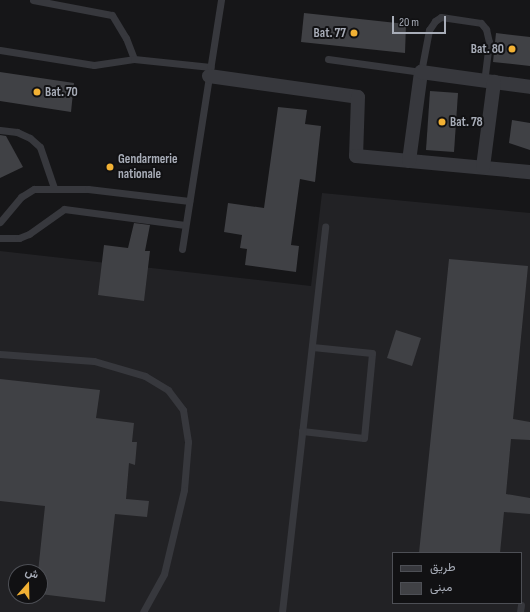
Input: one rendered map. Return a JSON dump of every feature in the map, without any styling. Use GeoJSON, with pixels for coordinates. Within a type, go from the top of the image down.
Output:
{"type":"FeatureCollection","features":[{"type":"Feature","properties":{"kind":"street"},"geometry":{"type":"LineString","coordinates":[[210,72],[358,97],[356,156],[530,172]]}},
{"type":"Feature","properties":{"kind":"street"},"geometry":{"type":"LineString","coordinates":[[409,160],[421,72],[530,87]]}},
{"type":"Feature","properties":{"kind":"street"},"geometry":{"type":"LineString","coordinates":[[483,167],[489,81]]}},
{"type":"Feature","properties":{"kind":"lane"},"geometry":{"type":"LineString","coordinates":[[33,0],[112,15],[126,38],[134,59]]}},
{"type":"Feature","properties":{"kind":"lane"},"geometry":{"type":"LineString","coordinates":[[182,249],[221,0]]}},
{"type":"Feature","properties":{"kind":"lane"},"geometry":{"type":"LineString","coordinates":[[328,59],[421,72],[429,30],[435,21],[441,17],[481,23],[486,29],[489,42],[489,81]]}},
{"type":"Feature","properties":{"kind":"lane"},"geometry":{"type":"LineString","coordinates":[[0,50],[94,65],[134,59],[210,72]]}},
{"type":"Feature","properties":{"kind":"lane"},"geometry":{"type":"LineString","coordinates":[[0,130],[17,132],[30,138],[40,147],[54,188]]}},
{"type":"Feature","properties":{"kind":"lane"},"geometry":{"type":"LineString","coordinates":[[0,222],[21,198],[34,189],[54,188],[189,201]]}},
{"type":"Feature","properties":{"kind":"lane"},"geometry":{"type":"LineString","coordinates":[[0,238],[19,238],[29,234],[64,209],[185,225]]}},
{"type":"Feature","properties":{"kind":"lane"},"geometry":{"type":"LineString","coordinates":[[282,612],[325,226]]}},
{"type":"Feature","properties":{"kind":"lane"},"geometry":{"type":"LineString","coordinates":[[302,431],[364,438],[372,353],[312,347]]}},
{"type":"Feature","properties":{"kind":"lane"},"geometry":{"type":"LineString","coordinates":[[0,354],[94,361],[146,376],[168,390],[183,410],[188,442],[184,490],[164,574],[143,612]]}},
{"type":"Feature","properties":{"kind":"shaded area"},"geometry":{"type":"Polygon","coordinates":[[[322,193],[530,213],[530,612],[0,612],[0,251],[311,286],[322,193]]]}},
{"type":"Feature","properties":{"kind":"building","name":"Bat. 77"},"geometry":{"type":"Polygon","coordinates":[[[304,13],[406,24],[405,53],[301,42],[304,13]]]}},
{"type":"Feature","properties":{"kind":"building","name":"Bat. 80"},"geometry":{"type":"Polygon","coordinates":[[[496,33],[530,37],[530,66],[493,62],[496,33]]]}},
{"type":"Feature","properties":{"kind":"building","name":"Bat. 70"},"geometry":{"type":"Polygon","coordinates":[[[0,72],[74,83],[71,112],[0,101],[0,72]]]}},
{"type":"Feature","properties":{"kind":"building","name":"Bat. 78"},"geometry":{"type":"Polygon","coordinates":[[[430,91],[458,93],[454,152],[426,150],[430,91]]]}},
{"type":"Feature","properties":{"kind":"building"},"geometry":{"type":"Polygon","coordinates":[[[278,107],[307,110],[305,124],[321,126],[315,182],[300,179],[291,245],[299,246],[296,272],[245,265],[247,249],[240,248],[242,235],[224,232],[228,203],[264,208],[278,107]]]}},
{"type":"Feature","properties":{"kind":"building"},"geometry":{"type":"Polygon","coordinates":[[[512,120],[530,123],[530,150],[509,143],[512,120]]]}},
{"type":"Feature","properties":{"kind":"building"},"geometry":{"type":"Polygon","coordinates":[[[0,135],[6,136],[23,167],[0,178],[0,135]]]}},
{"type":"Feature","properties":{"kind":"building"},"geometry":{"type":"Polygon","coordinates":[[[134,223],[150,225],[145,251],[150,251],[144,301],[98,295],[104,245],[128,248],[134,223]]]}},
{"type":"Feature","properties":{"kind":"building"},"geometry":{"type":"Polygon","coordinates":[[[449,259],[528,266],[513,419],[530,422],[530,440],[511,439],[506,494],[530,498],[530,514],[504,512],[500,552],[419,552],[449,259]]]}},
{"type":"Feature","properties":{"kind":"building"},"geometry":{"type":"Polygon","coordinates":[[[396,330],[421,338],[412,366],[387,358],[396,330]]]}},
{"type":"Feature","properties":{"kind":"building"},"geometry":{"type":"Polygon","coordinates":[[[0,379],[100,390],[96,418],[134,423],[132,442],[137,442],[135,465],[129,463],[126,499],[149,501],[147,517],[115,514],[105,602],[48,595],[48,564],[39,564],[45,506],[0,501],[0,379]]]}},
{"type":"Feature","properties":{"kind":"place","name":"Bat. 77"},"geometry":{"type":"Point","coordinates":[354,33]}},
{"type":"Feature","properties":{"kind":"place","name":"Bat. 80"},"geometry":{"type":"Point","coordinates":[512,49]}},
{"type":"Feature","properties":{"kind":"place","name":"Bat. 70"},"geometry":{"type":"Point","coordinates":[37,92]}},
{"type":"Feature","properties":{"kind":"place","name":"Bat. 78"},"geometry":{"type":"Point","coordinates":[442,122]}},
{"type":"Feature","properties":{"kind":"place","name":"Gendarmerie nationale"},"geometry":{"type":"Point","coordinates":[110,167]}}]}
